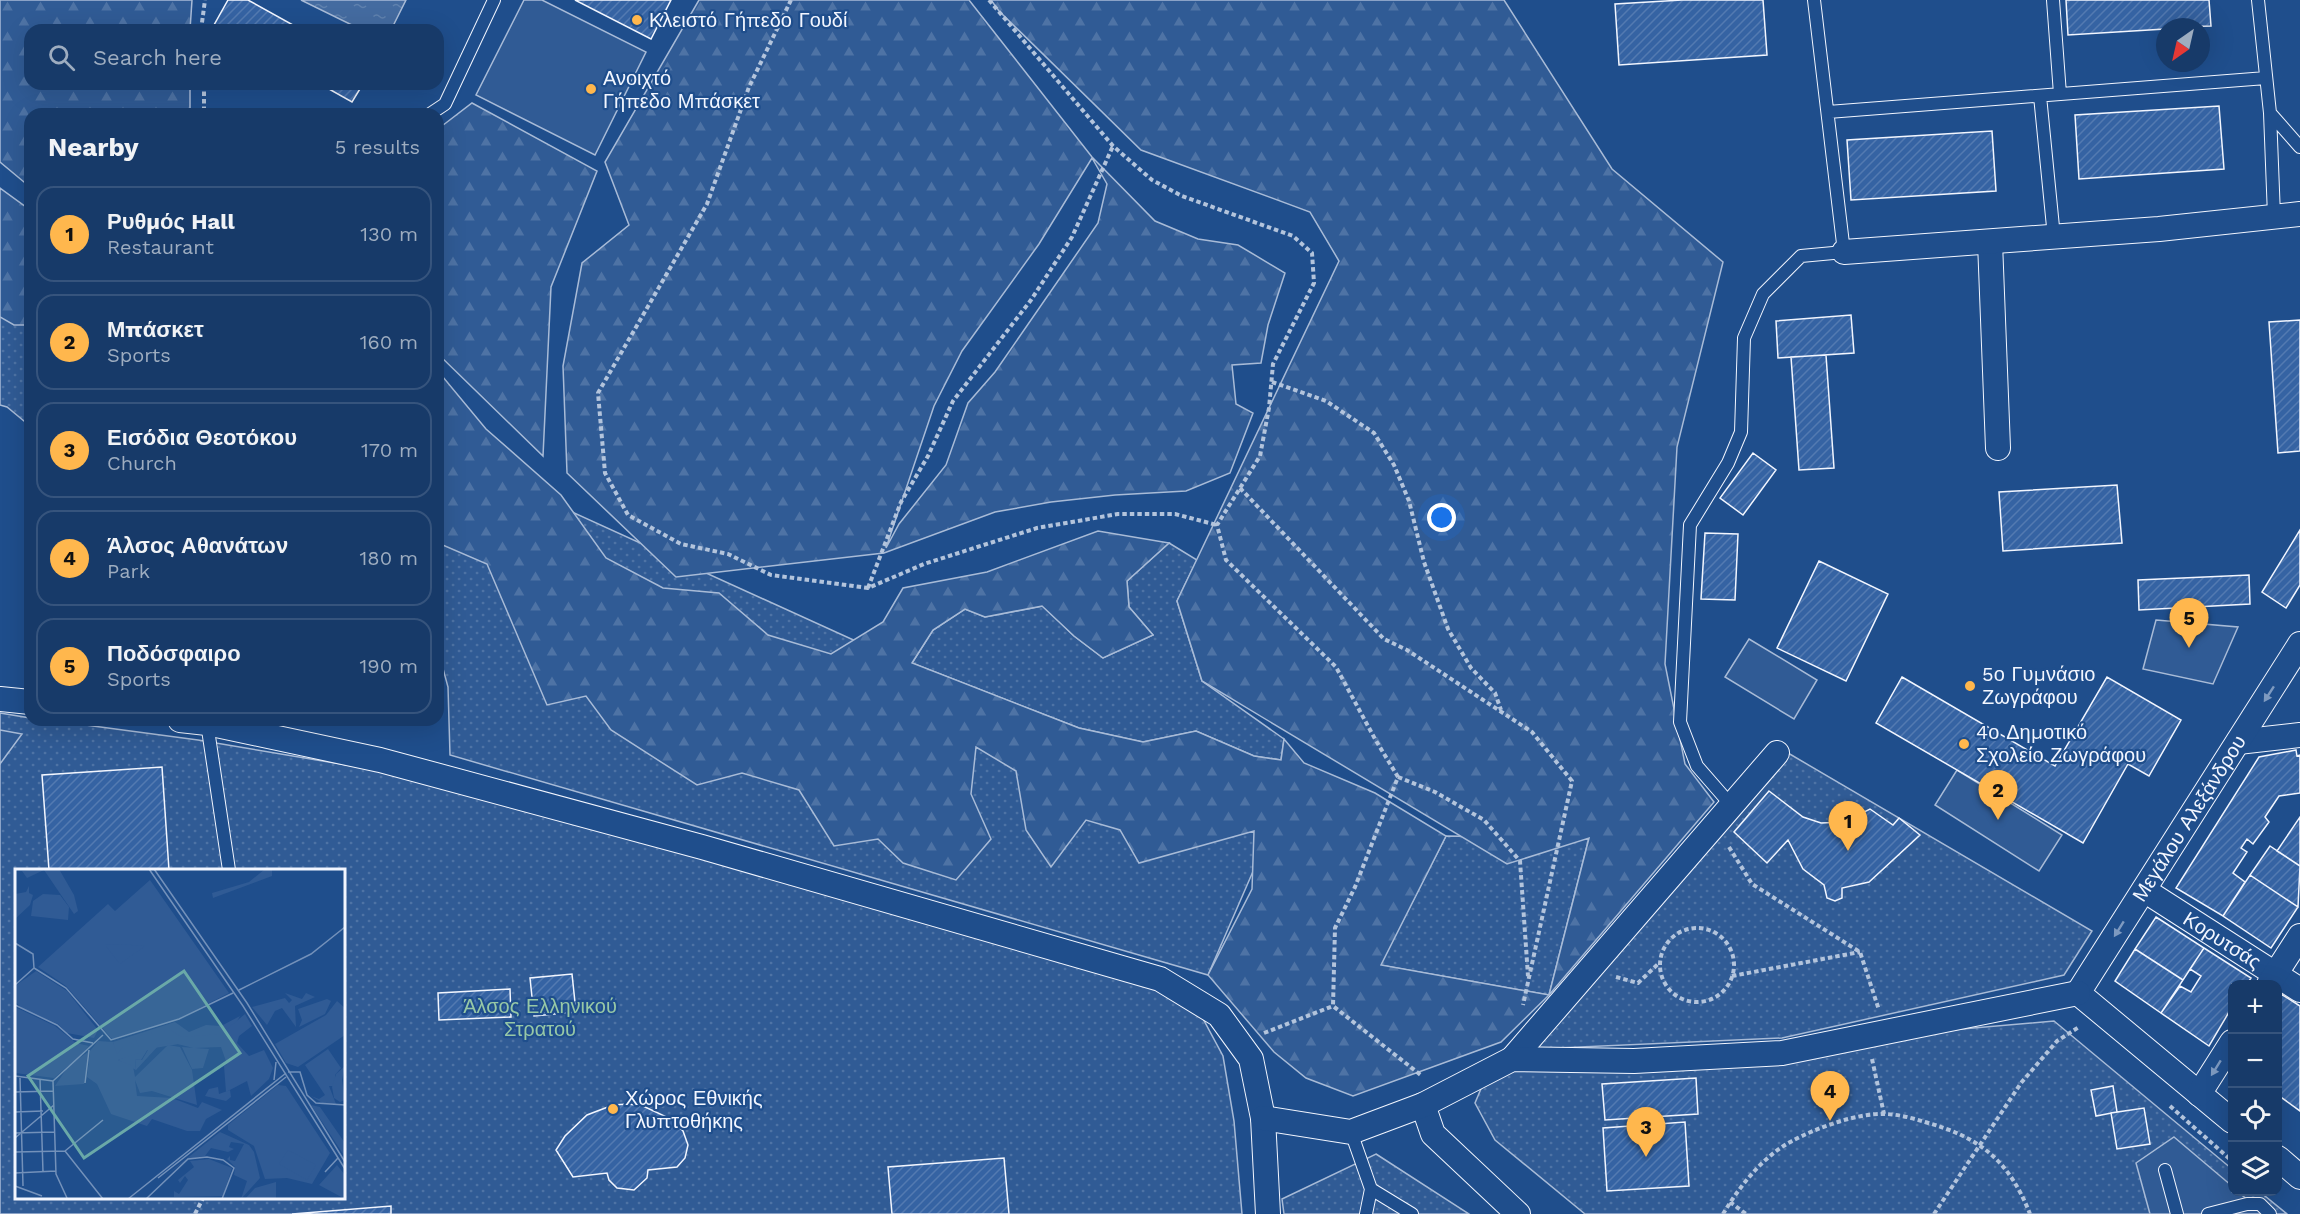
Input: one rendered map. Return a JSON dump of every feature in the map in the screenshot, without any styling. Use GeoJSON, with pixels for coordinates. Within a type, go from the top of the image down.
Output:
{"type":"FeatureCollection","features":[{"type":"Feature","properties":{"kind":"street"},"geometry":{"type":"LineString","coordinates":[[1844,252],[2159,229],[2300,214]]}},
{"type":"Feature","properties":{"kind":"street"},"geometry":{"type":"LineString","coordinates":[[1990,242],[1998,447]]}},
{"type":"Feature","properties":{"kind":"street","name":"Μεγάλου Αλεξάνδρου"},"geometry":{"type":"LineString","coordinates":[[2078,993],[2300,644]]}},
{"type":"Feature","properties":{"kind":"street"},"geometry":{"type":"LineString","coordinates":[[0,699],[24,701]]}},
{"type":"Feature","properties":{"kind":"street"},"geometry":{"type":"LineString","coordinates":[[221,726],[380,760],[702,847],[1160,980],[1219,1015],[1251,1059],[1263,1118],[1268,1214]]}},
{"type":"Feature","properties":{"kind":"street"},"geometry":{"type":"LineString","coordinates":[[2238,742],[2300,735]]}},
{"type":"Feature","properties":{"kind":"street"},"geometry":{"type":"LineString","coordinates":[[1263,1118],[1351,1132],[1423,1105],[1512,1059],[1777,753]]}},
{"type":"Feature","properties":{"kind":"street","name":"Κορυτσάς"},"geometry":{"type":"LineString","coordinates":[[2144,890],[2272,979],[2300,990]]}},
{"type":"Feature","properties":{"kind":"street"},"geometry":{"type":"LineString","coordinates":[[2272,979],[2300,936]]}},
{"type":"Feature","properties":{"kind":"street"},"geometry":{"type":"LineString","coordinates":[[1512,1059],[1634,1061],[1782,1053],[2078,993],[2228,1118]]}},
{"type":"Feature","properties":{"kind":"street"},"geometry":{"type":"LineString","coordinates":[[2199,1094],[2228,1048]]}},
{"type":"Feature","properties":{"kind":"street"},"geometry":{"type":"LineString","coordinates":[[1423,1105],[1433,1134],[1518,1214]]}},
{"type":"Feature","properties":{"kind":"street"},"geometry":{"type":"LineString","coordinates":[[2282,1162],[2300,1177]]}},
{"type":"Feature","properties":{"kind":"lane"},"geometry":{"type":"LineString","coordinates":[[439,108],[445,104],[494,0]]}},
{"type":"Feature","properties":{"kind":"lane"},"geometry":{"type":"LineString","coordinates":[[1723,814],[1697,766],[1680,722],[1690,525],[1728,463],[1741,432],[1744,338],[1763,294],[1801,256],[1844,252],[1814,0]]}},
{"type":"Feature","properties":{"kind":"lane"},"geometry":{"type":"LineString","coordinates":[[2052,0],[2060,94]]}},
{"type":"Feature","properties":{"kind":"lane"},"geometry":{"type":"LineString","coordinates":[[2258,0],[2270,113],[2274,216]]}},
{"type":"Feature","properties":{"kind":"lane"},"geometry":{"type":"LineString","coordinates":[[1828,112],[2266,78]]}},
{"type":"Feature","properties":{"kind":"lane"},"geometry":{"type":"LineString","coordinates":[[2040,96],[2054,237]]}},
{"type":"Feature","properties":{"kind":"lane"},"geometry":{"type":"LineString","coordinates":[[2270,113],[2300,147]]}},
{"type":"Feature","properties":{"kind":"lane"},"geometry":{"type":"LineString","coordinates":[[207,726],[228,869]]}},
{"type":"Feature","properties":{"kind":"lane"},"geometry":{"type":"LineString","coordinates":[[1351,1132],[1371,1189],[1366,1214]]}},
{"type":"Feature","properties":{"kind":"lane"},"geometry":{"type":"LineString","coordinates":[[2165,1170],[2177,1214]]}},
{"type":"Feature","properties":{"kind":"lane"},"geometry":{"type":"LineString","coordinates":[[1371,1189],[1412,1214]]}},
{"type":"Feature","properties":{"kind":"lane"},"geometry":{"type":"LineString","coordinates":[[2208,1214],[2247,1204],[2260,1204],[2270,1214]]}},
{"type":"Feature","properties":{"kind":"path"},"geometry":{"type":"LineString","coordinates":[[202,24],[205,0]]}},
{"type":"Feature","properties":{"kind":"path"},"geometry":{"type":"LineString","coordinates":[[791,0],[749,87],[707,204],[598,393],[605,473],[628,514],[681,544],[728,554],[771,575],[868,588],[924,564],[1037,528],[1118,513],[1175,514],[1217,525]]}},
{"type":"Feature","properties":{"kind":"path"},"geometry":{"type":"LineString","coordinates":[[989,0],[1113,146],[1152,180],[1182,196],[1293,236],[1312,254],[1314,283],[1273,364],[1260,456],[1240,488],[1217,525],[1226,560],[1336,667],[1398,777],[1435,792],[1484,820],[1520,861],[1528,981],[1572,781],[1532,732],[1407,650],[1384,639],[1240,488]]}},
{"type":"Feature","properties":{"kind":"path"},"geometry":{"type":"LineString","coordinates":[[204,90],[204,108]]}},
{"type":"Feature","properties":{"kind":"path"},"geometry":{"type":"LineString","coordinates":[[868,588],[901,502],[928,456],[953,401],[1031,300],[1072,237],[1113,146]]}},
{"type":"Feature","properties":{"kind":"path"},"geometry":{"type":"LineString","coordinates":[[1272,382],[1326,401],[1374,433],[1394,465],[1409,501],[1424,562],[1448,629],[1471,669],[1495,693],[1501,711]]}},
{"type":"Feature","properties":{"kind":"path"},"geometry":{"type":"LineString","coordinates":[[1333,1006],[1335,928],[1355,887],[1398,777]]}},
{"type":"Feature","properties":{"kind":"path"},"geometry":{"type":"LineString","coordinates":[[1723,814],[1752,884],[1860,952],[1876,1034],[1884,1114]]}},
{"type":"Feature","properties":{"kind":"path"},"geometry":{"type":"LineString","coordinates":[[1692,928],[1716,933],[1728,947],[1734,965],[1727,987],[1708,1001],[1696,1002],[1674,994],[1666,985],[1661,974],[1660,962],[1663,950],[1670,940],[1680,932],[1692,928]]}},
{"type":"Feature","properties":{"kind":"path"},"geometry":{"type":"LineString","coordinates":[[1732,976],[1860,952]]}},
{"type":"Feature","properties":{"kind":"path"},"geometry":{"type":"LineString","coordinates":[[1596,961],[1613,976],[1638,983],[1660,962]]}},
{"type":"Feature","properties":{"kind":"path"},"geometry":{"type":"LineString","coordinates":[[1241,1045],[1258,1035],[1333,1006]]}},
{"type":"Feature","properties":{"kind":"path"},"geometry":{"type":"LineString","coordinates":[[1333,1006],[1444,1094]]}},
{"type":"Feature","properties":{"kind":"path"},"geometry":{"type":"LineString","coordinates":[[1934,1214],[2021,1083],[2057,1041],[2102,1011]]}},
{"type":"Feature","properties":{"kind":"path"},"geometry":{"type":"LineString","coordinates":[[1723,1214],[1755,1171],[1791,1141],[1850,1119],[1884,1114],[1946,1128],[1981,1144],[2011,1176],[2031,1214]]}},
{"type":"Feature","properties":{"kind":"path"},"geometry":{"type":"LineString","coordinates":[[195,1214],[202,1199]]}},
{"type":"Feature","properties":{"kind":"path"},"geometry":{"type":"LineString","coordinates":[[1730,1202],[1746,1214]]}},
{"type":"Feature","properties":{"kind":"green space"},"geometry":{"type":"Polygon","coordinates":[[[0,0],[192,0],[190,24],[24,24],[24,90],[190,90],[190,108],[24,108],[24,182],[0,162],[0,0]]]}},
{"type":"Feature","properties":{"kind":"green space"},"geometry":{"type":"Polygon","coordinates":[[[699,0],[969,0],[1092,157],[1155,221],[1198,239],[1238,245],[1285,273],[1268,325],[1261,363],[1232,365],[1236,404],[1253,413],[1230,473],[1186,491],[1051,502],[995,512],[884,553],[676,577],[567,473],[563,366],[582,263],[629,225],[605,162],[699,0]],[[1092,158],[1039,244],[962,351],[934,406],[886,548],[899,524],[946,465],[968,403],[995,372],[1098,223],[1107,184],[1092,158]]]}},
{"type":"Feature","properties":{"kind":"green space"},"geometry":{"type":"Polygon","coordinates":[[[991,0],[1504,0],[1612,169],[1723,262],[1677,447],[1665,664],[1685,764],[1714,802],[1549,995],[1589,838],[1507,864],[1202,681],[1177,601],[1339,261],[1310,212],[1141,150],[999,11],[991,0]]]}},
{"type":"Feature","properties":{"kind":"green space"},"geometry":{"type":"Polygon","coordinates":[[[472,103],[597,171],[551,287],[543,456],[444,360],[444,124],[472,103]]]}},
{"type":"Feature","properties":{"kind":"green space"},"geometry":{"type":"Polygon","coordinates":[[[0,188],[24,206],[24,325],[14,325],[0,317],[0,188]]]}},
{"type":"Feature","properties":{"kind":"green space"},"geometry":{"type":"Polygon","coordinates":[[[0,252],[24,263],[24,421],[7,407],[0,405],[0,252]]]}},
{"type":"Feature","properties":{"kind":"green space"},"geometry":{"type":"Polygon","coordinates":[[[444,378],[486,429],[561,495],[606,558],[663,588],[719,593],[768,635],[831,654],[883,622],[903,588],[987,572],[1098,531],[1169,543],[1127,581],[1129,607],[1153,635],[1103,658],[1074,636],[1042,606],[985,617],[965,609],[933,630],[912,663],[1079,728],[1143,742],[1196,731],[1254,756],[1281,760],[1284,739],[1304,763],[1375,793],[1446,836],[1381,965],[1549,995],[1501,1042],[1353,1096],[1306,1078],[1274,1052],[1208,975],[1252,889],[1254,831],[1139,863],[1120,830],[1086,820],[1051,867],[1026,830],[1016,771],[976,747],[971,794],[991,839],[956,880],[903,863],[878,839],[834,846],[799,790],[742,773],[697,785],[611,730],[586,696],[547,705],[487,564],[444,546],[444,378]]]}},
{"type":"Feature","properties":{"kind":"green space"},"geometry":{"type":"Polygon","coordinates":[[[444,454],[1271,830],[1208,975],[450,755],[448,687],[444,672],[444,454]]]}},
{"type":"Feature","properties":{"kind":"green space"},"geometry":{"type":"Polygon","coordinates":[[[1169,543],[1197,560],[1177,601],[1202,681],[1284,739],[1281,760],[1254,756],[1196,731],[1143,742],[1079,728],[912,663],[933,630],[965,609],[985,617],[1043,606],[1074,636],[1103,658],[1153,635],[1129,607],[1127,581],[1169,543]]]}},
{"type":"Feature","properties":{"kind":"green space","name":"Άλσος Ελληνικού Στρατού"},"geometry":{"type":"Polygon","coordinates":[[[0,713],[24,717],[24,726],[93,726],[198,740],[394,773],[1058,958],[1156,988],[1201,1015],[1223,1056],[1234,1121],[1242,1214],[0,1214],[0,713]]]}},
{"type":"Feature","properties":{"kind":"green space"},"geometry":{"type":"Polygon","coordinates":[[[0,730],[22,734],[0,764],[0,730]]]}},
{"type":"Feature","properties":{"kind":"green space"},"geometry":{"type":"Polygon","coordinates":[[[1788,753],[2092,931],[2064,975],[1782,1038],[1536,1049],[1788,753]]]}},
{"type":"Feature","properties":{"kind":"green space"},"geometry":{"type":"Polygon","coordinates":[[[1446,836],[1589,838],[1549,995],[1380,965],[1446,836]]]}},
{"type":"Feature","properties":{"kind":"green space"},"geometry":{"type":"Polygon","coordinates":[[[2054,1021],[2228,1166],[2228,1196],[2265,1196],[2287,1214],[1585,1214],[1495,1140],[1475,1103],[1489,1070],[2054,1021]]]}},
{"type":"Feature","properties":{"kind":"green space"},"geometry":{"type":"Polygon","coordinates":[[[1376,1154],[1469,1214],[1284,1214],[1282,1199],[1376,1154]]]}},
{"type":"Feature","properties":{"kind":"shaded area"},"geometry":{"type":"Polygon","coordinates":[[[524,0],[542,0],[646,52],[595,155],[476,95],[524,0]]]}},
{"type":"Feature","properties":{"kind":"shaded area"},"geometry":{"type":"Polygon","coordinates":[[[2156,620],[2238,627],[2213,684],[2143,669],[2156,620]]]}},
{"type":"Feature","properties":{"kind":"shaded area"},"geometry":{"type":"Polygon","coordinates":[[[1749,639],[1817,680],[1794,719],[1725,677],[1749,639]]]}},
{"type":"Feature","properties":{"kind":"shaded area"},"geometry":{"type":"Polygon","coordinates":[[[1957,770],[2062,835],[2039,871],[1935,805],[1957,770]]]}},
{"type":"Feature","properties":{"kind":"shaded area"},"geometry":{"type":"Polygon","coordinates":[[[2174,1137],[2228,1183],[2228,1196],[2243,1196],[2265,1214],[2150,1214],[2136,1163],[2174,1137]]]}},
{"type":"Feature","properties":{"kind":"water"},"geometry":{"type":"Polygon","coordinates":[[[301,0],[406,0],[394,24],[350,24],[301,0]]]}},
{"type":"Feature","properties":{"kind":"building"},"geometry":{"type":"Polygon","coordinates":[[[228,0],[248,0],[291,24],[215,24],[228,0]]]}},
{"type":"Feature","properties":{"kind":"building","name":"Κλειστό Γήπεδο Γουδί"},"geometry":{"type":"Polygon","coordinates":[[[575,0],[671,0],[651,39],[575,0]]]}},
{"type":"Feature","properties":{"kind":"building"},"geometry":{"type":"Polygon","coordinates":[[[1682,0],[1763,0],[1767,55],[1619,65],[1615,4],[1682,0]]]}},
{"type":"Feature","properties":{"kind":"building"},"geometry":{"type":"Polygon","coordinates":[[[2066,0],[2209,0],[2211,26],[2210,18],[2156,18],[2156,30],[2068,35],[2066,0]]]}},
{"type":"Feature","properties":{"kind":"building"},"geometry":{"type":"Polygon","coordinates":[[[331,90],[359,90],[352,102],[331,90]]]}},
{"type":"Feature","properties":{"kind":"building"},"geometry":{"type":"Polygon","coordinates":[[[2219,106],[2224,169],[2079,179],[2075,115],[2219,106]]]}},
{"type":"Feature","properties":{"kind":"building"},"geometry":{"type":"Polygon","coordinates":[[[1992,131],[1996,191],[1851,200],[1847,140],[1992,131]]]}},
{"type":"Feature","properties":{"kind":"building"},"geometry":{"type":"Polygon","coordinates":[[[1851,315],[1854,353],[1778,358],[1776,321],[1851,315]]]}},
{"type":"Feature","properties":{"kind":"building"},"geometry":{"type":"Polygon","coordinates":[[[2300,320],[2300,451],[2278,453],[2269,322],[2300,320]]]}},
{"type":"Feature","properties":{"kind":"building"},"geometry":{"type":"Polygon","coordinates":[[[1826,355],[1834,468],[1799,470],[1791,357],[1826,355]]]}},
{"type":"Feature","properties":{"kind":"building"},"geometry":{"type":"Polygon","coordinates":[[[1753,453],[1776,470],[1743,515],[1720,498],[1753,453]]]}},
{"type":"Feature","properties":{"kind":"building"},"geometry":{"type":"Polygon","coordinates":[[[2117,485],[2122,543],[2003,551],[1999,492],[2117,485]]]}},
{"type":"Feature","properties":{"kind":"building"},"geometry":{"type":"Polygon","coordinates":[[[2300,530],[2300,585],[2286,608],[2262,592],[2300,530]]]}},
{"type":"Feature","properties":{"kind":"building"},"geometry":{"type":"Polygon","coordinates":[[[1705,533],[1738,534],[1735,600],[1701,599],[1705,533]]]}},
{"type":"Feature","properties":{"kind":"building"},"geometry":{"type":"Polygon","coordinates":[[[1819,561],[1888,594],[1846,681],[1777,648],[1819,561]]]}},
{"type":"Feature","properties":{"kind":"building"},"geometry":{"type":"Polygon","coordinates":[[[2249,575],[2250,604],[2139,610],[2138,580],[2249,575]]]}},
{"type":"Feature","properties":{"kind":"building","name":"4ο Δημοτικό Σχολείο Ζωγράφου"},"geometry":{"type":"Polygon","coordinates":[[[1902,677],[2055,766],[2107,677],[2181,720],[2149,776],[2128,764],[2083,843],[1876,723],[1902,677]]]}},
{"type":"Feature","properties":{"kind":"building"},"geometry":{"type":"Polygon","coordinates":[[[2296,750],[2297,756],[2300,755],[2300,793],[2279,796],[2265,817],[2269,822],[2253,844],[2247,839],[2241,848],[2247,852],[2233,873],[2245,882],[2223,916],[2176,888],[2259,757],[2296,750]]]}},
{"type":"Feature","properties":{"kind":"building"},"geometry":{"type":"Polygon","coordinates":[[[162,767],[169,869],[49,869],[42,775],[162,767]]]}},
{"type":"Feature","properties":{"kind":"building"},"geometry":{"type":"Polygon","coordinates":[[[1769,791],[1803,817],[1821,823],[1844,822],[1870,809],[1893,825],[1899,818],[1920,835],[1869,882],[1842,888],[1842,898],[1835,901],[1827,898],[1824,885],[1803,869],[1788,840],[1767,863],[1734,832],[1769,791]]]}},
{"type":"Feature","properties":{"kind":"building"},"geometry":{"type":"Polygon","coordinates":[[[2300,817],[2300,866],[2277,851],[2300,817]]]}},
{"type":"Feature","properties":{"kind":"building"},"geometry":{"type":"Polygon","coordinates":[[[2270,846],[2300,866],[2298,907],[2250,875],[2270,846]]]}},
{"type":"Feature","properties":{"kind":"building"},"geometry":{"type":"Polygon","coordinates":[[[2250,875],[2298,907],[2271,948],[2223,916],[2250,875]]]}},
{"type":"Feature","properties":{"kind":"building"},"geometry":{"type":"Polygon","coordinates":[[[2156,917],[2204,948],[2183,980],[2135,949],[2156,917]]]}},
{"type":"Feature","properties":{"kind":"building"},"geometry":{"type":"Polygon","coordinates":[[[2204,948],[2251,978],[2250,980],[2228,980],[2228,1014],[2209,1046],[2161,1013],[2180,986],[2191,992],[2201,976],[2190,969],[2204,948]]]}},
{"type":"Feature","properties":{"kind":"building"},"geometry":{"type":"Polygon","coordinates":[[[2135,949],[2183,980],[2161,1013],[2115,981],[2135,949]]]}},
{"type":"Feature","properties":{"kind":"building"},"geometry":{"type":"Polygon","coordinates":[[[572,974],[576,1012],[534,1016],[530,978],[572,974]]]}},
{"type":"Feature","properties":{"kind":"building"},"geometry":{"type":"Polygon","coordinates":[[[510,989],[511,1017],[439,1020],[438,993],[510,989]]]}},
{"type":"Feature","properties":{"kind":"building"},"geometry":{"type":"Polygon","coordinates":[[[2282,995],[2300,1006],[2300,1111],[2282,1098],[2282,995]]]}},
{"type":"Feature","properties":{"kind":"building"},"geometry":{"type":"Polygon","coordinates":[[[1696,1078],[1698,1114],[1605,1120],[1602,1084],[1696,1078]]]}},
{"type":"Feature","properties":{"kind":"building"},"geometry":{"type":"Polygon","coordinates":[[[2113,1086],[2117,1112],[2096,1116],[2091,1090],[2113,1086]]]}},
{"type":"Feature","properties":{"kind":"building"},"geometry":{"type":"Polygon","coordinates":[[[613,1105],[643,1106],[671,1119],[683,1131],[688,1145],[685,1158],[677,1167],[648,1170],[647,1178],[634,1190],[617,1188],[609,1180],[607,1173],[573,1177],[556,1150],[565,1136],[587,1115],[613,1105]]]}},
{"type":"Feature","properties":{"kind":"building"},"geometry":{"type":"Polygon","coordinates":[[[2144,1108],[2150,1144],[2117,1149],[2111,1113],[2144,1108]]]}},
{"type":"Feature","properties":{"kind":"building"},"geometry":{"type":"Polygon","coordinates":[[[1685,1122],[1689,1186],[1607,1191],[1603,1128],[1685,1122]]]}},
{"type":"Feature","properties":{"kind":"building"},"geometry":{"type":"Polygon","coordinates":[[[1004,1158],[1009,1214],[892,1214],[888,1167],[1004,1158]]]}},
{"type":"Feature","properties":{"kind":"building"},"geometry":{"type":"Polygon","coordinates":[[[391,1206],[391,1214],[292,1214],[391,1206]]]}},
{"type":"Feature","properties":{"kind":"place","name":"Κλειστό Γήπεδο Γουδί"},"geometry":{"type":"Point","coordinates":[637,20]}},
{"type":"Feature","properties":{"kind":"place","name":"Ανοιχτό Γήπεδο Μπάσκετ"},"geometry":{"type":"Point","coordinates":[591,89]}},
{"type":"Feature","properties":{"kind":"place","name":"Ποδόσφαιρο"},"geometry":{"type":"Point","coordinates":[2189,648]}},
{"type":"Feature","properties":{"kind":"place","name":"5ο Γυμνάσιο Ζωγράφου"},"geometry":{"type":"Point","coordinates":[1970,686]}},
{"type":"Feature","properties":{"kind":"place","name":"4ο Δημοτικό Σχολείο Ζωγράφου"},"geometry":{"type":"Point","coordinates":[1964,744]}},
{"type":"Feature","properties":{"kind":"place","name":"Μπάσκετ"},"geometry":{"type":"Point","coordinates":[1998,820]}},
{"type":"Feature","properties":{"kind":"place","name":"Ρυθμός Hall"},"geometry":{"type":"Point","coordinates":[1848,851]}},
{"type":"Feature","properties":{"kind":"place","name":"Χώρος Εθνικής Γλυπτοθήκης"},"geometry":{"type":"Point","coordinates":[613,1109]}},
{"type":"Feature","properties":{"kind":"place","name":"Άλσος Αθανάτων"},"geometry":{"type":"Point","coordinates":[1830,1121]}},
{"type":"Feature","properties":{"kind":"place","name":"Εισόδια Θεοτόκου"},"geometry":{"type":"Point","coordinates":[1646,1157]}}]}
